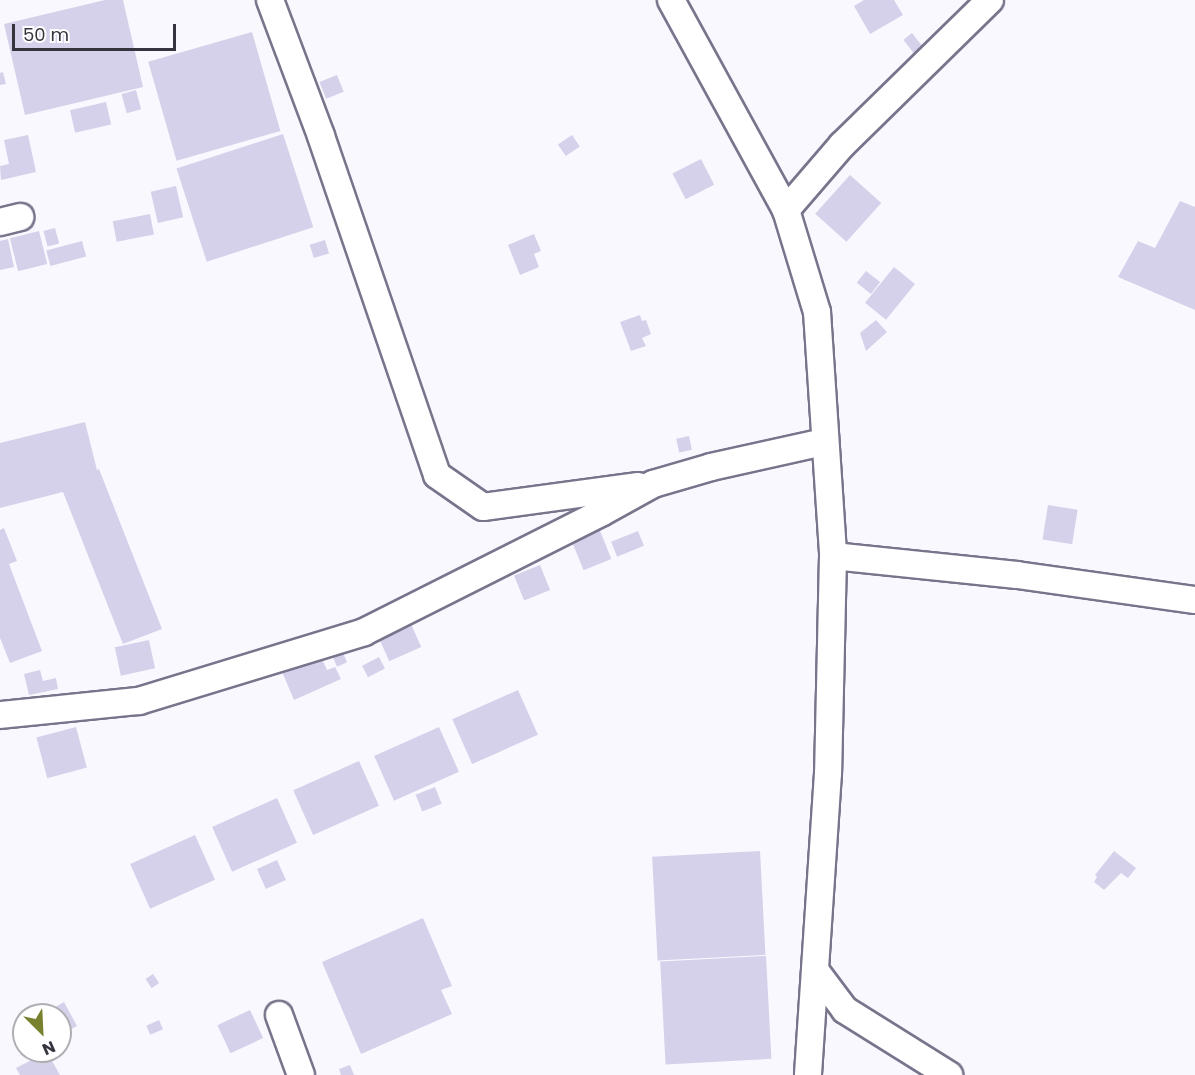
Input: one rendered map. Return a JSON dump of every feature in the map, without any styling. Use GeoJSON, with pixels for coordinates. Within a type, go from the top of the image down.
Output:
{"type":"FeatureCollection","features":[{"type":"Feature","properties":{"kind":"street"},"geometry":{"type":"LineString","coordinates":[[270,0],[321,136],[437,475],[483,507],[653,484],[711,467],[824,442]]}},
{"type":"Feature","properties":{"kind":"street"},"geometry":{"type":"LineString","coordinates":[[671,0],[786,210],[817,312],[833,556],[828,773],[808,1075]]}},
{"type":"Feature","properties":{"kind":"street"},"geometry":{"type":"LineString","coordinates":[[786,210],[842,145],[990,0]]}},
{"type":"Feature","properties":{"kind":"street"},"geometry":{"type":"LineString","coordinates":[[0,715],[139,701],[364,632],[601,513],[653,484]]}},
{"type":"Feature","properties":{"kind":"street"},"geometry":{"type":"LineString","coordinates":[[833,556],[1017,575],[1195,600]]}},
{"type":"Feature","properties":{"kind":"street"},"geometry":{"type":"LineString","coordinates":[[815,969],[845,1010],[949,1075]]}},
{"type":"Feature","properties":{"kind":"street"},"geometry":{"type":"LineString","coordinates":[[279,1016],[301,1075]]}},
{"type":"Feature","properties":{"kind":"building"},"geometry":{"type":"Polygon","coordinates":[[[105,0],[123,0],[143,87],[25,115],[4,24],[105,0]]]}},
{"type":"Feature","properties":{"kind":"building"},"geometry":{"type":"Polygon","coordinates":[[[864,0],[894,0],[903,15],[870,34],[854,6],[864,0]]]}},
{"type":"Feature","properties":{"kind":"building"},"geometry":{"type":"Polygon","coordinates":[[[252,32],[280,131],[177,161],[148,62],[252,32]]]}},
{"type":"Feature","properties":{"kind":"building"},"geometry":{"type":"Polygon","coordinates":[[[912,33],[923,47],[914,54],[903,40],[912,33]]]}},
{"type":"Feature","properties":{"kind":"building"},"geometry":{"type":"Polygon","coordinates":[[[3,72],[6,84],[0,85],[0,73],[3,72]]]}},
{"type":"Feature","properties":{"kind":"building"},"geometry":{"type":"Polygon","coordinates":[[[337,75],[344,92],[326,99],[319,82],[337,75]]]}},
{"type":"Feature","properties":{"kind":"building"},"geometry":{"type":"Polygon","coordinates":[[[136,90],[141,109],[127,113],[122,94],[136,90]]]}},
{"type":"Feature","properties":{"kind":"building"},"geometry":{"type":"Polygon","coordinates":[[[106,102],[111,124],[75,133],[70,110],[106,102]]]}},
{"type":"Feature","properties":{"kind":"building"},"geometry":{"type":"Polygon","coordinates":[[[283,134],[313,227],[207,262],[176,169],[283,134]]]}},
{"type":"Feature","properties":{"kind":"building"},"geometry":{"type":"Polygon","coordinates":[[[28,135],[36,172],[1,180],[0,166],[9,164],[4,140],[28,135]]]}},
{"type":"Feature","properties":{"kind":"building"},"geometry":{"type":"Polygon","coordinates":[[[572,135],[580,147],[566,156],[558,145],[572,135]]]}},
{"type":"Feature","properties":{"kind":"building"},"geometry":{"type":"Polygon","coordinates":[[[701,159],[714,185],[686,199],[672,174],[701,159]]]}},
{"type":"Feature","properties":{"kind":"building"},"geometry":{"type":"Polygon","coordinates":[[[850,175],[881,203],[846,242],[815,214],[850,175]]]}},
{"type":"Feature","properties":{"kind":"building"},"geometry":{"type":"Polygon","coordinates":[[[176,186],[183,217],[158,223],[151,192],[176,186]]]}},
{"type":"Feature","properties":{"kind":"building"},"geometry":{"type":"Polygon","coordinates":[[[1180,201],[1195,207],[1195,310],[1118,277],[1138,241],[1155,248],[1180,201]]]}},
{"type":"Feature","properties":{"kind":"building"},"geometry":{"type":"Polygon","coordinates":[[[150,214],[154,235],[117,242],[113,221],[150,214]]]}},
{"type":"Feature","properties":{"kind":"building"},"geometry":{"type":"Polygon","coordinates":[[[55,228],[59,243],[48,247],[43,231],[55,228]]]}},
{"type":"Feature","properties":{"kind":"building"},"geometry":{"type":"Polygon","coordinates":[[[39,231],[47,264],[18,271],[10,238],[39,231]]]}},
{"type":"Feature","properties":{"kind":"building"},"geometry":{"type":"Polygon","coordinates":[[[534,234],[541,251],[534,254],[539,267],[520,275],[508,245],[534,234]]]}},
{"type":"Feature","properties":{"kind":"building"},"geometry":{"type":"Polygon","coordinates":[[[8,239],[14,267],[0,270],[0,241],[8,239]]]}},
{"type":"Feature","properties":{"kind":"building"},"geometry":{"type":"Polygon","coordinates":[[[325,240],[329,253],[314,258],[310,245],[325,240]]]}},
{"type":"Feature","properties":{"kind":"building"},"geometry":{"type":"Polygon","coordinates":[[[82,241],[86,256],[50,266],[46,251],[82,241]]]}},
{"type":"Feature","properties":{"kind":"building"},"geometry":{"type":"Polygon","coordinates":[[[894,267],[915,284],[886,320],[865,303],[894,267]]]}},
{"type":"Feature","properties":{"kind":"building"},"geometry":{"type":"Polygon","coordinates":[[[866,271],[880,282],[871,294],[857,283],[866,271]]]}},
{"type":"Feature","properties":{"kind":"building"},"geometry":{"type":"Polygon","coordinates":[[[640,315],[642,321],[646,320],[651,334],[642,338],[646,346],[631,351],[620,322],[640,315]]]}},
{"type":"Feature","properties":{"kind":"building"},"geometry":{"type":"Polygon","coordinates":[[[876,320],[887,332],[866,351],[860,333],[876,320]]]}},
{"type":"Feature","properties":{"kind":"building"},"geometry":{"type":"Polygon","coordinates":[[[85,422],[97,470],[99,469],[162,629],[123,644],[63,492],[0,508],[0,443],[85,422]]]}},
{"type":"Feature","properties":{"kind":"building"},"geometry":{"type":"Polygon","coordinates":[[[689,436],[692,450],[679,452],[676,439],[689,436]]]}},
{"type":"Feature","properties":{"kind":"building"},"geometry":{"type":"Polygon","coordinates":[[[1048,505],[1078,510],[1072,544],[1043,540],[1048,505]]]}},
{"type":"Feature","properties":{"kind":"building"},"geometry":{"type":"Polygon","coordinates":[[[596,521],[611,559],[584,570],[568,532],[596,521]]]}},
{"type":"Feature","properties":{"kind":"building"},"geometry":{"type":"Polygon","coordinates":[[[4,528],[17,561],[9,564],[42,651],[10,663],[0,638],[0,530],[4,528]]]}},
{"type":"Feature","properties":{"kind":"building"},"geometry":{"type":"Polygon","coordinates":[[[638,531],[644,546],[617,557],[611,542],[638,531]]]}},
{"type":"Feature","properties":{"kind":"building"},"geometry":{"type":"Polygon","coordinates":[[[540,565],[550,590],[524,601],[514,575],[540,565]]]}},
{"type":"Feature","properties":{"kind":"building"},"geometry":{"type":"Polygon","coordinates":[[[407,615],[421,647],[389,661],[375,629],[407,615]]]}},
{"type":"Feature","properties":{"kind":"building"},"geometry":{"type":"Polygon","coordinates":[[[149,640],[155,668],[121,676],[115,647],[149,640]]]}},
{"type":"Feature","properties":{"kind":"building"},"geometry":{"type":"Polygon","coordinates":[[[339,644],[347,662],[337,667],[329,648],[339,644]]]}},
{"type":"Feature","properties":{"kind":"building"},"geometry":{"type":"Polygon","coordinates":[[[318,650],[327,670],[335,667],[341,679],[294,700],[280,667],[318,650]]]}},
{"type":"Feature","properties":{"kind":"building"},"geometry":{"type":"Polygon","coordinates":[[[379,657],[385,669],[368,677],[362,666],[379,657]]]}},
{"type":"Feature","properties":{"kind":"building"},"geometry":{"type":"Polygon","coordinates":[[[40,670],[43,681],[56,678],[58,689],[29,695],[24,674],[40,670]]]}},
{"type":"Feature","properties":{"kind":"building"},"geometry":{"type":"Polygon","coordinates":[[[518,690],[538,735],[472,764],[452,719],[518,690]]]}},
{"type":"Feature","properties":{"kind":"building"},"geometry":{"type":"Polygon","coordinates":[[[76,727],[87,768],[47,778],[36,738],[76,727]]]}},
{"type":"Feature","properties":{"kind":"building"},"geometry":{"type":"Polygon","coordinates":[[[439,727],[459,772],[394,801],[374,756],[439,727]]]}},
{"type":"Feature","properties":{"kind":"building"},"geometry":{"type":"Polygon","coordinates":[[[359,761],[379,806],[313,835],[293,790],[359,761]]]}},
{"type":"Feature","properties":{"kind":"building"},"geometry":{"type":"Polygon","coordinates":[[[435,787],[442,804],[422,812],[416,795],[435,787]]]}},
{"type":"Feature","properties":{"kind":"building"},"geometry":{"type":"Polygon","coordinates":[[[277,798],[297,843],[232,872],[212,827],[277,798]]]}},
{"type":"Feature","properties":{"kind":"building"},"geometry":{"type":"Polygon","coordinates":[[[195,835],[215,880],[150,909],[130,864],[195,835]]]}},
{"type":"Feature","properties":{"kind":"building"},"geometry":{"type":"Polygon","coordinates":[[[760,851],[765,955],[658,961],[652,857],[760,851]]]}},
{"type":"Feature","properties":{"kind":"building"},"geometry":{"type":"Polygon","coordinates":[[[1114,851],[1136,868],[1128,878],[1121,873],[1104,890],[1094,882],[1097,877],[1095,875],[1114,851]]]}},
{"type":"Feature","properties":{"kind":"building"},"geometry":{"type":"Polygon","coordinates":[[[277,860],[286,880],[266,889],[257,869],[277,860]]]}},
{"type":"Feature","properties":{"kind":"building"},"geometry":{"type":"Polygon","coordinates":[[[423,918],[452,986],[441,990],[452,1014],[361,1054],[322,962],[423,918]]]}},
{"type":"Feature","properties":{"kind":"building"},"geometry":{"type":"Polygon","coordinates":[[[766,956],[771,1059],[666,1064],[660,962],[766,956]]]}},
{"type":"Feature","properties":{"kind":"building"},"geometry":{"type":"Polygon","coordinates":[[[153,974],[159,983],[152,988],[146,979],[153,974]]]}},
{"type":"Feature","properties":{"kind":"building"},"geometry":{"type":"Polygon","coordinates":[[[250,1010],[263,1038],[230,1053],[217,1025],[250,1010]]]}},
{"type":"Feature","properties":{"kind":"building"},"geometry":{"type":"Polygon","coordinates":[[[72,1017],[77,1026],[72,1029],[72,1017]]]}},
{"type":"Feature","properties":{"kind":"building"},"geometry":{"type":"Polygon","coordinates":[[[159,1020],[163,1029],[150,1035],[146,1026],[159,1020]]]}},
{"type":"Feature","properties":{"kind":"building"},"geometry":{"type":"Polygon","coordinates":[[[26,1063],[53,1063],[60,1075],[20,1075],[16,1068],[26,1063]]]}},
{"type":"Feature","properties":{"kind":"building"},"geometry":{"type":"Polygon","coordinates":[[[350,1065],[354,1075],[341,1075],[339,1069],[350,1065]]]}}]}
